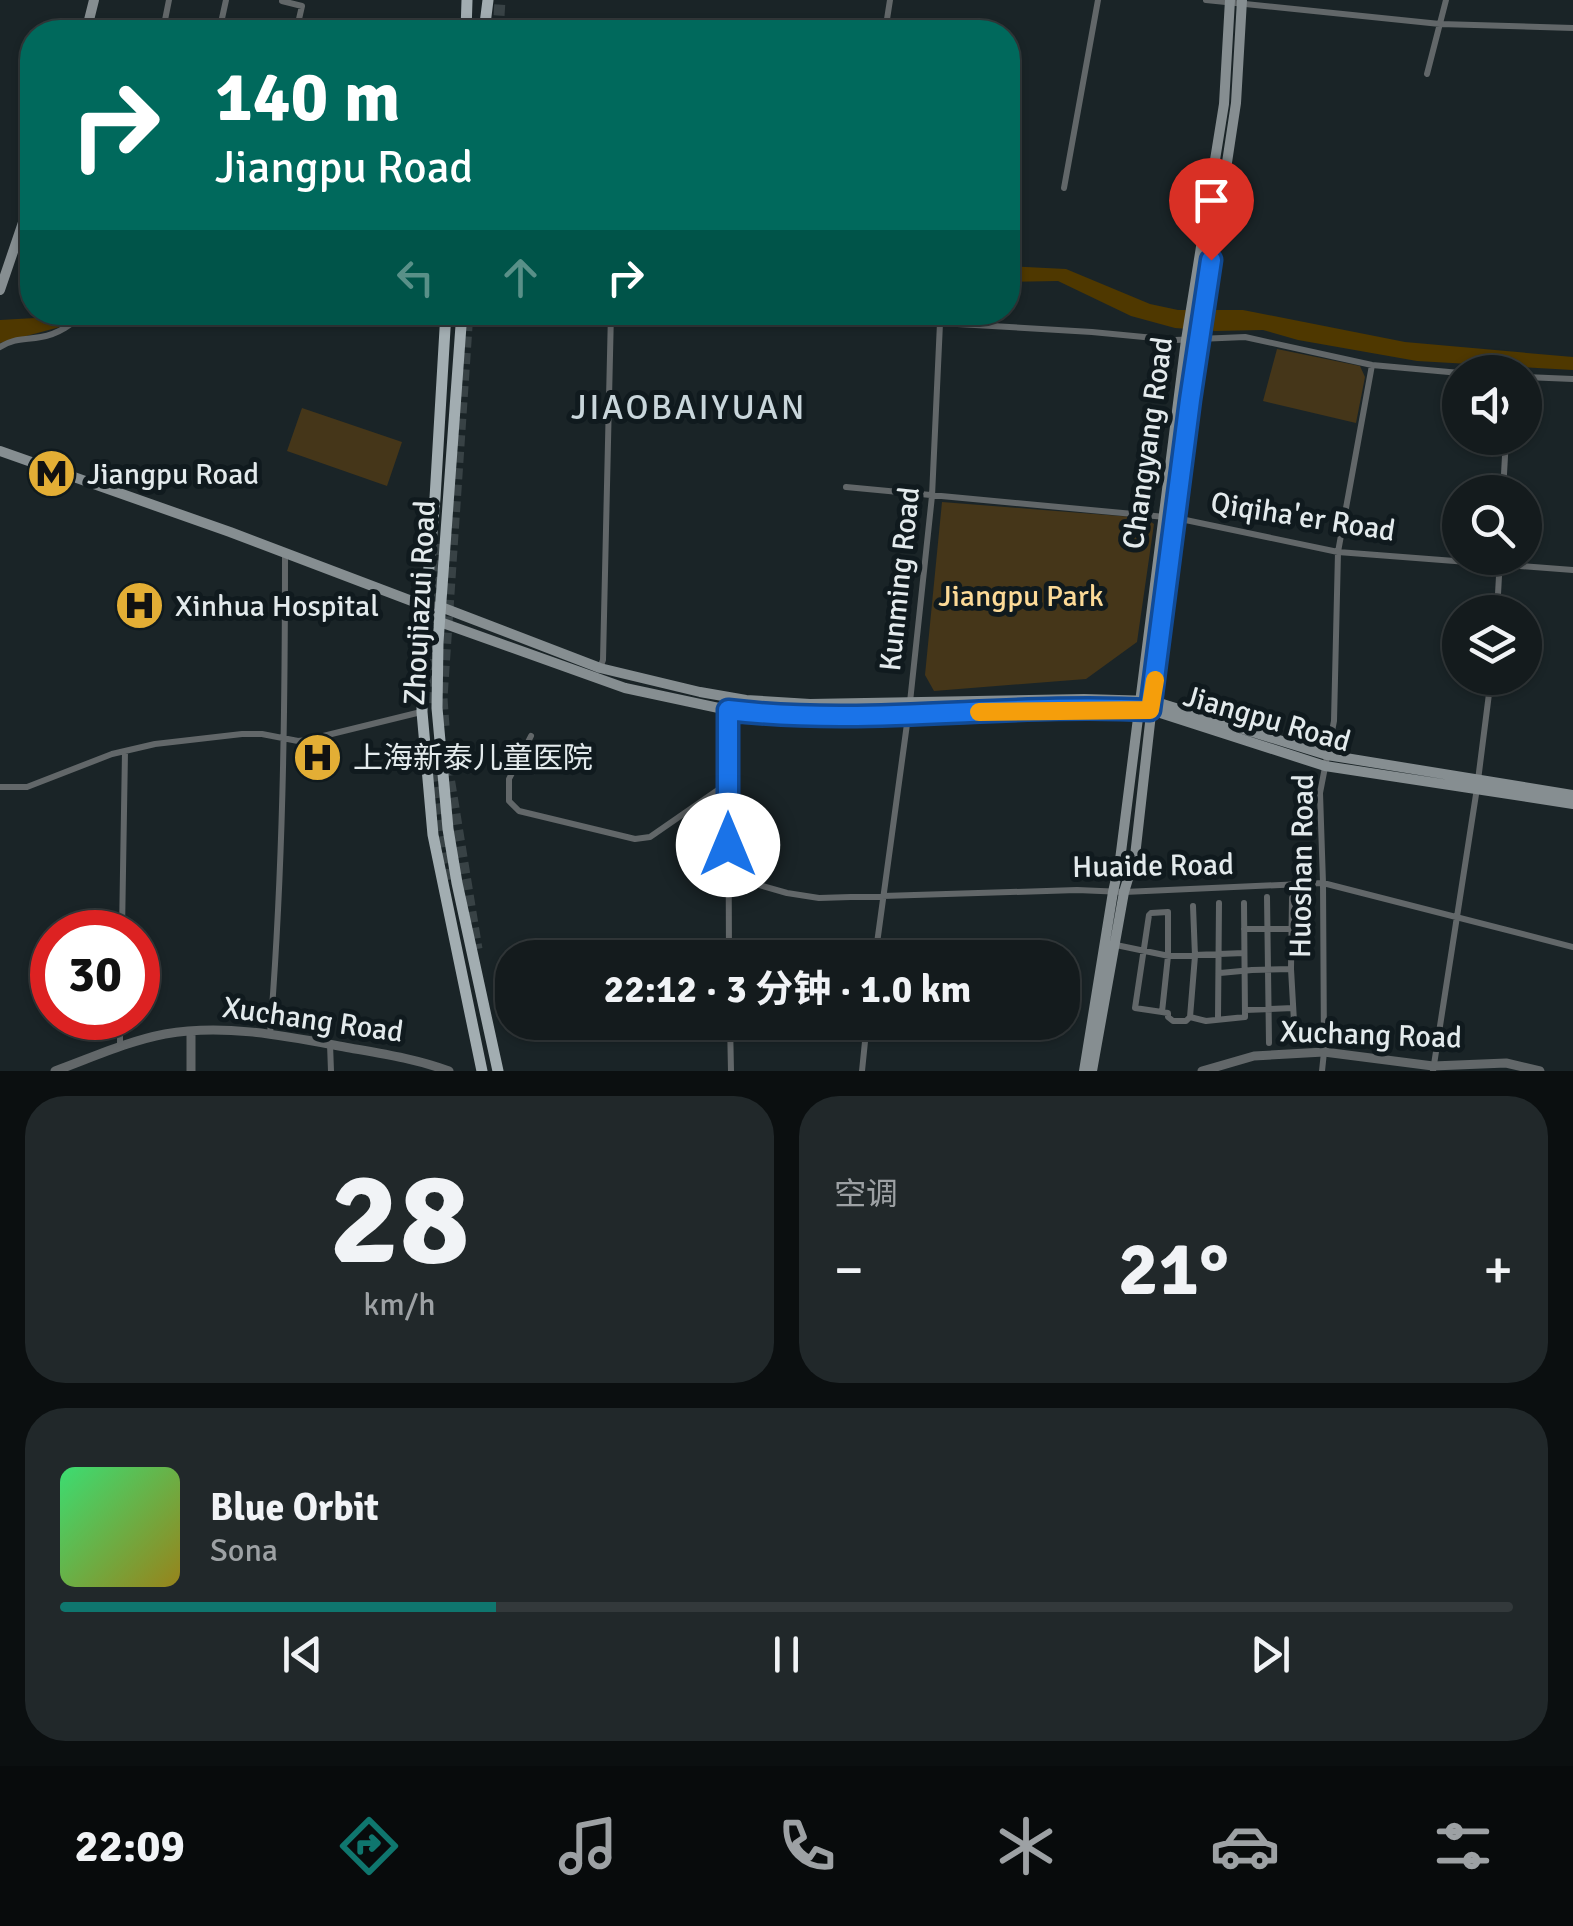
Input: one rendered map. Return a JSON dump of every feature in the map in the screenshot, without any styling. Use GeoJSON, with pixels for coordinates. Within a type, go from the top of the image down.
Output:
{"type":"FeatureCollection","features":[{"type":"Feature","properties":{"kind":"main road","name":"Changyang Road"},"geometry":{"type":"LineString","coordinates":[[1145,705],[1162,517],[1186,340],[1200,293],[1236,103],[1236,2]]}},
{"type":"Feature","properties":{"kind":"main road"},"geometry":{"type":"LineString","coordinates":[[0,290],[20,231]]}},
{"type":"Feature","properties":{"kind":"main road","name":"Changyang Road"},"geometry":{"type":"LineString","coordinates":[[1092,1071],[1114,945],[1120,860],[1176,518],[1199,340],[1200,293]]}},
{"type":"Feature","properties":{"kind":"main road","name":"Zhoujiazui Road"},"geometry":{"type":"LineString","coordinates":[[445,325],[436,498],[425,606],[422,712],[433,835],[482,1071]]}},
{"type":"Feature","properties":{"kind":"main road","name":"Zhoujiazui Road"},"geometry":{"type":"LineString","coordinates":[[461,325],[437,708],[448,830],[498,1071]]}},
{"type":"Feature","properties":{"kind":"main road","name":"Jiangpu Road"},"geometry":{"type":"LineString","coordinates":[[0,452],[425,606],[441,607],[655,696],[773,715],[826,717],[909,708]]}},
{"type":"Feature","properties":{"kind":"main road","name":"Jiangpu Road"},"geometry":{"type":"LineString","coordinates":[[425,606],[440,622],[599,674],[728,697],[909,708],[1145,705],[1326,760],[1573,795]]}},
{"type":"Feature","properties":{"kind":"main road","name":"Jiangpu Road"},"geometry":{"type":"LineString","coordinates":[[1477,784],[1573,804]]}},
{"type":"Feature","properties":{"kind":"main road","name":"Changyang Road"},"geometry":{"type":"LineString","coordinates":[[1084,1071],[1118,892]]}},
{"type":"Feature","properties":{"kind":"street"},"geometry":{"type":"LineString","coordinates":[[281,0],[302,6],[299,20]]}},
{"type":"Feature","properties":{"kind":"street"},"geometry":{"type":"LineString","coordinates":[[1064,188],[1098,0]]}},
{"type":"Feature","properties":{"kind":"street"},"geometry":{"type":"LineString","coordinates":[[1206,0],[1440,24],[1573,28]]}},
{"type":"Feature","properties":{"kind":"street"},"geometry":{"type":"LineString","coordinates":[[1427,74],[1446,0]]}},
{"type":"Feature","properties":{"kind":"street"},"geometry":{"type":"LineString","coordinates":[[0,347],[13,340],[56,333],[67,325]]}},
{"type":"Feature","properties":{"kind":"street"},"geometry":{"type":"LineString","coordinates":[[599,674],[610,325]]}},
{"type":"Feature","properties":{"kind":"street","name":"Kunming Road"},"geometry":{"type":"LineString","coordinates":[[877,940],[909,708],[932,496],[940,325]]}},
{"type":"Feature","properties":{"kind":"street"},"geometry":{"type":"LineString","coordinates":[[969,325],[1186,340],[1245,337],[1372,365],[1442,371]]}},
{"type":"Feature","properties":{"kind":"street","name":"Huoshan Road"},"geometry":{"type":"LineString","coordinates":[[1322,1071],[1324,884],[1320,793],[1334,721],[1338,552],[1372,365]]}},
{"type":"Feature","properties":{"kind":"street"},"geometry":{"type":"LineString","coordinates":[[1542,378],[1573,379]]}},
{"type":"Feature","properties":{"kind":"street","name":"Qiqiha'er Road"},"geometry":{"type":"LineString","coordinates":[[846,488],[1176,518],[1338,552],[1442,558]]}},
{"type":"Feature","properties":{"kind":"street"},"geometry":{"type":"LineString","coordinates":[[270,1035],[280,898],[285,553]]}},
{"type":"Feature","properties":{"kind":"street","name":"Qiqiha'er Road"},"geometry":{"type":"LineString","coordinates":[[1542,566],[1573,570]]}},
{"type":"Feature","properties":{"kind":"street"},"geometry":{"type":"LineString","coordinates":[[1433,1068],[1490,695]]}},
{"type":"Feature","properties":{"kind":"street"},"geometry":{"type":"LineString","coordinates":[[728,697],[730,940]]}},
{"type":"Feature","properties":{"kind":"street"},"geometry":{"type":"LineString","coordinates":[[0,787],[27,788],[125,751],[155,744],[242,734],[308,740],[422,712]]}},
{"type":"Feature","properties":{"kind":"street"},"geometry":{"type":"LineString","coordinates":[[530,736],[508,779],[509,800],[519,811],[635,839],[650,836],[728,782]]}},
{"type":"Feature","properties":{"kind":"street"},"geometry":{"type":"LineString","coordinates":[[122,910],[125,751]]}},
{"type":"Feature","properties":{"kind":"street","name":"Huaide Road"},"geometry":{"type":"LineString","coordinates":[[728,876],[820,898],[1324,884],[1573,947]]}},
{"type":"Feature","properties":{"kind":"street"},"geometry":{"type":"LineString","coordinates":[[1267,897],[1269,1043]]}},
{"type":"Feature","properties":{"kind":"street"},"geometry":{"type":"LineString","coordinates":[[1292,898],[1295,1039]]}},
{"type":"Feature","properties":{"kind":"street"},"geometry":{"type":"LineString","coordinates":[[1218,1020],[1219,903]]}},
{"type":"Feature","properties":{"kind":"street"},"geometry":{"type":"LineString","coordinates":[[1162,1012],[1168,912],[1150,913],[1135,1008],[1168,1013],[1173,1020],[1190,1018],[1206,1022],[1246,1017],[1244,903]]}},
{"type":"Feature","properties":{"kind":"street"},"geometry":{"type":"LineString","coordinates":[[1190,1018],[1193,906]]}},
{"type":"Feature","properties":{"kind":"street"},"geometry":{"type":"LineString","coordinates":[[1244,929],[1291,929]]}},
{"type":"Feature","properties":{"kind":"street"},"geometry":{"type":"LineString","coordinates":[[1114,945],[1168,956],[1244,953]]}},
{"type":"Feature","properties":{"kind":"street"},"geometry":{"type":"LineString","coordinates":[[1220,974],[1291,969]]}},
{"type":"Feature","properties":{"kind":"street"},"geometry":{"type":"LineString","coordinates":[[1245,1010],[1293,1008]]}},
{"type":"Feature","properties":{"kind":"street","name":"Xuchang Road"},"geometry":{"type":"LineString","coordinates":[[55,1071],[146,1038],[225,1030],[411,1058],[448,1071]]}},
{"type":"Feature","properties":{"kind":"street"},"geometry":{"type":"LineString","coordinates":[[191,1031],[191,1071]]}},
{"type":"Feature","properties":{"kind":"street"},"geometry":{"type":"LineString","coordinates":[[120,1040],[120,1048]]}},
{"type":"Feature","properties":{"kind":"street"},"geometry":{"type":"LineString","coordinates":[[730,1040],[731,1071]]}},
{"type":"Feature","properties":{"kind":"street"},"geometry":{"type":"LineString","coordinates":[[862,1071],[866,1040]]}},
{"type":"Feature","properties":{"kind":"street"},"geometry":{"type":"LineString","coordinates":[[330,1044],[331,1071]]}},
{"type":"Feature","properties":{"kind":"street","name":"Xuchang Road"},"geometry":{"type":"LineString","coordinates":[[1202,1071],[1254,1056],[1324,1052],[1433,1068],[1506,1063],[1540,1071]]}},
{"type":"Feature","properties":{"kind":"green space"},"geometry":{"type":"Polygon","coordinates":[[[1277,349],[1360,366],[1365,377],[1356,423],[1263,401],[1277,349]]]}},
{"type":"Feature","properties":{"kind":"green space"},"geometry":{"type":"Polygon","coordinates":[[[302,408],[402,442],[387,486],[287,451],[302,408]]]}},
{"type":"Feature","properties":{"kind":"green space","name":"Jiangpu Park"},"geometry":{"type":"Polygon","coordinates":[[[942,502],[1145,518],[1154,524],[1137,642],[1086,679],[934,691],[925,675],[942,502]]]}},
{"type":"Feature","properties":{"kind":"shaded area"},"geometry":{"type":"Polygon","coordinates":[[[1020,267],[1066,269],[1150,304],[1178,310],[1243,310],[1405,342],[1573,357],[1573,370],[1542,368],[1542,355],[1442,355],[1442,362],[1417,361],[1263,330],[1175,328],[1131,316],[1058,281],[1020,282],[1020,267]]]}},
{"type":"Feature","properties":{"kind":"shaded area"},"geometry":{"type":"Polygon","coordinates":[[[20,319],[20,325],[63,325],[0,343],[0,320],[20,319]]]}},
{"type":"Feature","properties":{"kind":"tunnel"},"geometry":{"type":"LineString","coordinates":[[499,20],[500,0]]}},
{"type":"Feature","properties":{"kind":"tunnel"},"geometry":{"type":"LineString","coordinates":[[444,726],[442,698],[467,325]]}},
{"type":"Feature","properties":{"kind":"tunnel"},"geometry":{"type":"LineString","coordinates":[[427,703],[436,541]]}},
{"type":"Feature","properties":{"kind":"tunnel"},"geometry":{"type":"LineString","coordinates":[[447,765],[477,949]]}},
{"type":"Feature","properties":{"kind":"tunnel"},"geometry":{"type":"LineString","coordinates":[[432,771],[448,881]]}},
{"type":"Feature","properties":{"kind":"slow traffic"},"geometry":{"type":"LineString","coordinates":[[979,712],[1150,710],[1155,680]]}},
{"type":"Feature","properties":{"kind":"place","name":"Jiangpu Road"},"geometry":{"type":"Point","coordinates":[52,474]}},
{"type":"Feature","properties":{"kind":"place","name":"Xinhua Hospital"},"geometry":{"type":"Point","coordinates":[140,606]}},
{"type":"Feature","properties":{"kind":"place","name":"上海新泰儿童医院"},"geometry":{"type":"Point","coordinates":[318,758]}},
{"type":"Feature","properties":{"kind":"district","name":"JIAOBAIYUAN"},"geometry":{"type":"Point","coordinates":[689,407]}},
{"type":"Feature","properties":{"kind":"route"},"geometry":{"type":"LineString","coordinates":[[728,845],[728,710],[826,717],[1150,710],[1211,260]]}}]}
